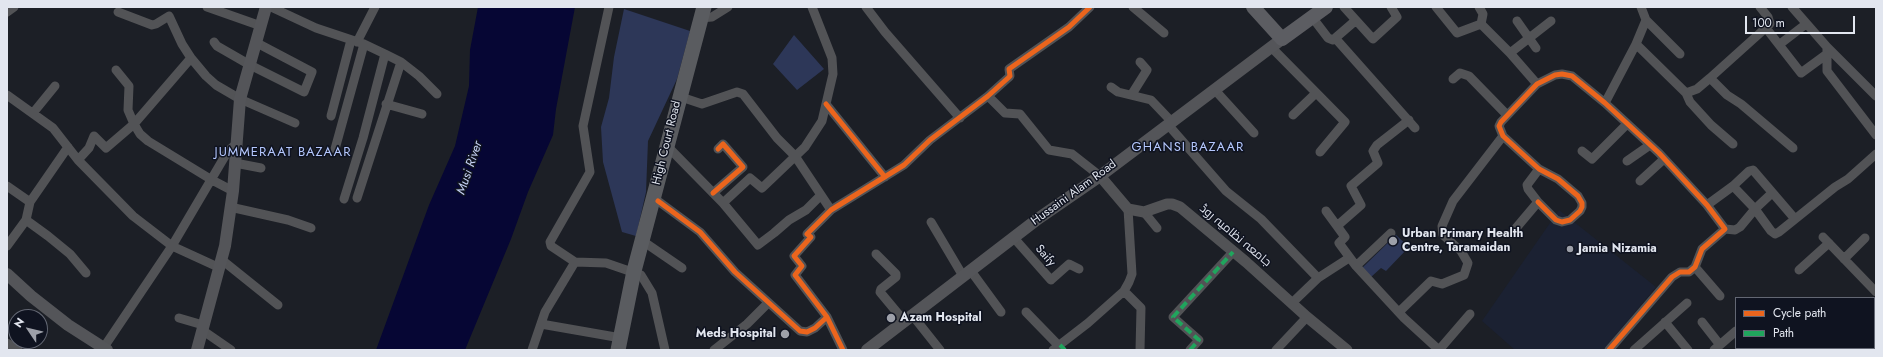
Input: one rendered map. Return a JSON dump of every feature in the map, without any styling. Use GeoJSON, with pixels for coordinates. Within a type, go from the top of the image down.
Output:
{"type":"FeatureCollection","features":[{"type":"Feature","properties":{"kind":"highway","name":"High Court Road"},"geometry":{"type":"LineString","coordinates":[[637,273],[647,244],[658,202],[705,12]]}},
{"type":"Feature","properties":{"kind":"highway","name":"High Court Road"},"geometry":{"type":"LineString","coordinates":[[621,346],[637,273],[705,12]]}},
{"type":"Feature","properties":{"kind":"main road"},"geometry":{"type":"LineString","coordinates":[[197,350],[221,264],[233,191],[240,99],[266,7]]}},
{"type":"Feature","properties":{"kind":"main road"},"geometry":{"type":"LineString","coordinates":[[1253,7],[1277,43],[1326,7]]}},
{"type":"Feature","properties":{"kind":"main road","name":"Hussaini Alam Road"},"geometry":{"type":"LineString","coordinates":[[867,350],[1014,238],[1100,176],[1166,124],[1277,43]]}},
{"type":"Feature","properties":{"kind":"main road"},"geometry":{"type":"LineString","coordinates":[[7,274],[30,296],[68,325],[104,349]]}},
{"type":"Feature","properties":{"kind":"street"},"geometry":{"type":"LineString","coordinates":[[7,12],[14,7]]}},
{"type":"Feature","properties":{"kind":"street"},"geometry":{"type":"LineString","coordinates":[[208,7],[261,26]]}},
{"type":"Feature","properties":{"kind":"street"},"geometry":{"type":"LineString","coordinates":[[271,7],[316,28],[357,42],[401,62],[419,76],[437,94]]}},
{"type":"Feature","properties":{"kind":"street"},"geometry":{"type":"LineString","coordinates":[[331,116],[357,42],[375,7]]}},
{"type":"Feature","properties":{"kind":"street"},"geometry":{"type":"LineString","coordinates":[[609,7],[582,126],[590,172],[550,242],[551,246],[575,262],[606,263],[637,273],[652,293],[666,350]]}},
{"type":"Feature","properties":{"kind":"street"},"geometry":{"type":"LineString","coordinates":[[705,12],[712,17],[728,7]]}},
{"type":"Feature","properties":{"kind":"street"},"geometry":{"type":"LineString","coordinates":[[723,203],[750,178],[762,188],[805,147],[822,121],[833,74],[832,58],[812,7]]}},
{"type":"Feature","properties":{"kind":"street"},"geometry":{"type":"LineString","coordinates":[[866,7],[885,32],[960,118]]}},
{"type":"Feature","properties":{"kind":"street"},"geometry":{"type":"LineString","coordinates":[[844,350],[827,317],[796,275],[802,266],[794,256],[811,237],[807,234],[831,210],[885,178],[904,164],[930,140],[988,96],[1008,78],[1010,76],[1009,69],[1069,27],[1090,7]]}},
{"type":"Feature","properties":{"kind":"street"},"geometry":{"type":"LineString","coordinates":[[1133,7],[1164,33]]}},
{"type":"Feature","properties":{"kind":"street"},"geometry":{"type":"LineString","coordinates":[[1344,7],[1355,21],[1373,39],[1397,17],[1395,8]]}},
{"type":"Feature","properties":{"kind":"street"},"geometry":{"type":"LineString","coordinates":[[1436,7],[1457,33],[1481,24]]}},
{"type":"Feature","properties":{"kind":"street"},"geometry":{"type":"LineString","coordinates":[[1479,7],[1484,14],[1481,24]]}},
{"type":"Feature","properties":{"kind":"street"},"geometry":{"type":"LineString","coordinates":[[1641,7],[1646,20],[1680,54]]}},
{"type":"Feature","properties":{"kind":"street"},"geometry":{"type":"LineString","coordinates":[[1686,93],[1697,89],[1770,24],[1768,17],[1760,7]]}},
{"type":"Feature","properties":{"kind":"street"},"geometry":{"type":"LineString","coordinates":[[1792,7],[1827,51],[1876,96]]}},
{"type":"Feature","properties":{"kind":"street"},"geometry":{"type":"LineString","coordinates":[[118,12],[152,25],[156,24],[168,12],[182,44],[191,58],[206,76],[216,85],[240,99],[295,123]]}},
{"type":"Feature","properties":{"kind":"street"},"geometry":{"type":"LineString","coordinates":[[1312,17],[1328,38],[1333,40],[1336,39],[1355,21]]}},
{"type":"Feature","properties":{"kind":"street"},"geometry":{"type":"LineString","coordinates":[[1605,103],[1636,44],[1646,20]]}},
{"type":"Feature","properties":{"kind":"street"},"geometry":{"type":"LineString","coordinates":[[1517,21],[1536,48]]}},
{"type":"Feature","properties":{"kind":"street"},"geometry":{"type":"LineString","coordinates":[[1510,52],[1551,21]]}},
{"type":"Feature","properties":{"kind":"street"},"geometry":{"type":"LineString","coordinates":[[1481,24],[1510,52],[1538,84]]}},
{"type":"Feature","properties":{"kind":"street"},"geometry":{"type":"LineString","coordinates":[[1780,44],[1806,24]]}},
{"type":"Feature","properties":{"kind":"street"},"geometry":{"type":"LineString","coordinates":[[1766,28],[1802,73],[1827,51]]}},
{"type":"Feature","properties":{"kind":"street"},"geometry":{"type":"LineString","coordinates":[[1336,39],[1415,128]]}},
{"type":"Feature","properties":{"kind":"street"},"geometry":{"type":"LineString","coordinates":[[214,42],[217,46],[250,65],[304,92],[312,72],[257,43]]}},
{"type":"Feature","properties":{"kind":"street"},"geometry":{"type":"LineString","coordinates":[[335,149],[357,42]]}},
{"type":"Feature","properties":{"kind":"street"},"geometry":{"type":"LineString","coordinates":[[1277,43],[1316,93],[1345,122],[1320,152]]}},
{"type":"Feature","properties":{"kind":"street"},"geometry":{"type":"LineString","coordinates":[[1636,44],[1686,93],[1690,102],[1711,125],[1733,144]]}},
{"type":"Feature","properties":{"kind":"street"},"geometry":{"type":"LineString","coordinates":[[1827,51],[1827,72],[1876,135]]}},
{"type":"Feature","properties":{"kind":"street"},"geometry":{"type":"LineString","coordinates":[[344,199],[363,138],[385,54]]}},
{"type":"Feature","properties":{"kind":"street"},"geometry":{"type":"LineString","coordinates":[[78,160],[89,148],[94,136],[106,148],[134,124],[191,58]]}},
{"type":"Feature","properties":{"kind":"street"},"geometry":{"type":"LineString","coordinates":[[357,198],[386,104],[401,62]]}},
{"type":"Feature","properties":{"kind":"street"},"geometry":{"type":"LineString","coordinates":[[1132,94],[1147,70],[1140,62]]}},
{"type":"Feature","properties":{"kind":"street"},"geometry":{"type":"LineString","coordinates":[[116,70],[129,86],[128,110],[140,134],[148,141],[233,191]]}},
{"type":"Feature","properties":{"kind":"street"},"geometry":{"type":"LineString","coordinates":[[1453,79],[1460,73],[1469,76],[1507,115]]}},
{"type":"Feature","properties":{"kind":"street"},"geometry":{"type":"LineString","coordinates":[[1539,169],[1527,185],[1528,189],[1538,202],[1556,220],[1562,222],[1570,220],[1580,211],[1582,207],[1582,203],[1578,196],[1558,180],[1539,169],[1503,136],[1499,126],[1507,115],[1538,84],[1555,75],[1562,74],[1572,76],[1605,103],[1650,145],[1707,205],[1725,229]]}},
{"type":"Feature","properties":{"kind":"street"},"geometry":{"type":"LineString","coordinates":[[1710,78],[1727,95],[1741,104],[1793,148]]}},
{"type":"Feature","properties":{"kind":"street"},"geometry":{"type":"LineString","coordinates":[[33,113],[55,86]]}},
{"type":"Feature","properties":{"kind":"street"},"geometry":{"type":"LineString","coordinates":[[1111,87],[1118,92],[1132,94],[1151,100],[1166,124],[1170,126],[1226,191],[1262,220],[1318,278]]}},
{"type":"Feature","properties":{"kind":"street"},"geometry":{"type":"LineString","coordinates":[[1214,89],[1254,133]]}},
{"type":"Feature","properties":{"kind":"street"},"geometry":{"type":"LineString","coordinates":[[684,98],[702,104],[738,92],[743,94],[777,138],[795,156],[831,210]]}},
{"type":"Feature","properties":{"kind":"street"},"geometry":{"type":"LineString","coordinates":[[1293,114],[1316,93]]}},
{"type":"Feature","properties":{"kind":"street"},"geometry":{"type":"LineString","coordinates":[[7,95],[53,128],[78,160],[133,216],[172,246],[221,264],[278,305]]}},
{"type":"Feature","properties":{"kind":"street"},"geometry":{"type":"LineString","coordinates":[[988,96],[1005,113],[1020,114],[1049,150],[1072,154],[1100,176],[1128,209],[1132,274],[1124,291],[1059,348],[1026,312]]}},
{"type":"Feature","properties":{"kind":"street"},"geometry":{"type":"LineString","coordinates":[[386,104],[422,114]]}},
{"type":"Feature","properties":{"kind":"street"},"geometry":{"type":"LineString","coordinates":[[826,104],[885,178]]}},
{"type":"Feature","properties":{"kind":"street"},"geometry":{"type":"LineString","coordinates":[[1337,226],[1359,208],[1361,202],[1353,192],[1351,186],[1378,163],[1373,151],[1377,145],[1409,120]]}},
{"type":"Feature","properties":{"kind":"street"},"geometry":{"type":"LineString","coordinates":[[1582,151],[1592,159],[1627,124]]}},
{"type":"Feature","properties":{"kind":"street"},"geometry":{"type":"LineString","coordinates":[[1400,312],[1431,281],[1442,284],[1448,283],[1464,275],[1468,263],[1461,251],[1443,235],[1442,226],[1453,201],[1503,136]]}},
{"type":"Feature","properties":{"kind":"street"},"geometry":{"type":"LineString","coordinates":[[104,349],[172,246],[228,151],[237,143]]}},
{"type":"Feature","properties":{"kind":"street"},"geometry":{"type":"LineString","coordinates":[[713,193],[743,167],[724,144],[718,149]]}},
{"type":"Feature","properties":{"kind":"street"},"geometry":{"type":"LineString","coordinates":[[1627,161],[1650,145]]}},
{"type":"Feature","properties":{"kind":"street"},"geometry":{"type":"LineString","coordinates":[[7,246],[26,220],[30,202],[68,147]]}},
{"type":"Feature","properties":{"kind":"street"},"geometry":{"type":"LineString","coordinates":[[671,150],[723,203],[758,245],[774,234],[789,220],[806,210],[821,195]]}},
{"type":"Feature","properties":{"kind":"street"},"geometry":{"type":"LineString","coordinates":[[1733,186],[1775,234],[1835,187],[1848,179],[1876,154]]}},
{"type":"Feature","properties":{"kind":"street"},"geometry":{"type":"LineString","coordinates":[[1640,181],[1664,159]]}},
{"type":"Feature","properties":{"kind":"street"},"geometry":{"type":"LineString","coordinates":[[235,164],[261,168]]}},
{"type":"Feature","properties":{"kind":"street"},"geometry":{"type":"LineString","coordinates":[[1707,205],[1733,186],[1749,171],[1753,170],[1794,219]]}},
{"type":"Feature","properties":{"kind":"street"},"geometry":{"type":"LineString","coordinates":[[7,186],[30,202]]}},
{"type":"Feature","properties":{"kind":"street"},"geometry":{"type":"LineString","coordinates":[[1613,349],[1672,277],[1680,272],[1689,272],[1695,267],[1702,249],[1725,229],[1736,230],[1740,227],[1754,209],[1772,193]]}},
{"type":"Feature","properties":{"kind":"street"},"geometry":{"type":"LineString","coordinates":[[658,202],[700,232],[735,272],[800,330],[807,332],[827,317]]}},
{"type":"Feature","properties":{"kind":"street"},"geometry":{"type":"LineString","coordinates":[[1511,234],[1538,202]]}},
{"type":"Feature","properties":{"kind":"street","name":"جامعہ نظامیہ روڈ"},"geometry":{"type":"LineString","coordinates":[[1128,209],[1144,212],[1168,204],[1176,205],[1251,266],[1343,349]]}},
{"type":"Feature","properties":{"kind":"street"},"geometry":{"type":"LineString","coordinates":[[230,207],[288,220],[311,228]]}},
{"type":"Feature","properties":{"kind":"street"},"geometry":{"type":"LineString","coordinates":[[1326,211],[1345,237],[1339,243],[1349,258],[1400,312],[1439,350],[1470,314]]}},
{"type":"Feature","properties":{"kind":"street"},"geometry":{"type":"LineString","coordinates":[[1144,212],[1157,228]]}},
{"type":"Feature","properties":{"kind":"street"},"geometry":{"type":"LineString","coordinates":[[26,220],[70,254],[86,273]]}},
{"type":"Feature","properties":{"kind":"street"},"geometry":{"type":"LineString","coordinates":[[931,222],[967,274],[1001,312]]}},
{"type":"Feature","properties":{"kind":"street"},"geometry":{"type":"LineString","coordinates":[[1356,266],[1391,233]]}},
{"type":"Feature","properties":{"kind":"street","name":"Saify"},"geometry":{"type":"LineString","coordinates":[[1014,238],[1051,280],[1069,264],[1079,269]]}},
{"type":"Feature","properties":{"kind":"street"},"geometry":{"type":"LineString","coordinates":[[1844,259],[1865,238]]}},
{"type":"Feature","properties":{"kind":"street"},"geometry":{"type":"LineString","coordinates":[[1799,270],[1826,240],[1876,292]]}},
{"type":"Feature","properties":{"kind":"street"},"geometry":{"type":"LineString","coordinates":[[647,244],[682,268]]}},
{"type":"Feature","properties":{"kind":"street"},"geometry":{"type":"LineString","coordinates":[[1190,350],[1199,340],[1173,317],[1233,252]]}},
{"type":"Feature","properties":{"kind":"street"},"geometry":{"type":"LineString","coordinates":[[876,254],[896,274],[896,277],[880,292],[940,350]]}},
{"type":"Feature","properties":{"kind":"street"},"geometry":{"type":"LineString","coordinates":[[1292,303],[1318,278],[1349,258]]}},
{"type":"Feature","properties":{"kind":"street"},"geometry":{"type":"LineString","coordinates":[[532,350],[545,312],[575,262]]}},
{"type":"Feature","properties":{"kind":"street"},"geometry":{"type":"LineString","coordinates":[[1695,267],[1720,296]]}},
{"type":"Feature","properties":{"kind":"street"},"geometry":{"type":"LineString","coordinates":[[1124,291],[1141,308],[1140,350]]}},
{"type":"Feature","properties":{"kind":"street"},"geometry":{"type":"LineString","coordinates":[[714,350],[747,324],[768,303]]}},
{"type":"Feature","properties":{"kind":"street"},"geometry":{"type":"LineString","coordinates":[[1634,350],[1688,303]]}},
{"type":"Feature","properties":{"kind":"street"},"geometry":{"type":"LineString","coordinates":[[1276,350],[1307,317]]}},
{"type":"Feature","properties":{"kind":"street"},"geometry":{"type":"LineString","coordinates":[[179,318],[203,328],[231,350]]}},
{"type":"Feature","properties":{"kind":"street"},"geometry":{"type":"LineString","coordinates":[[1665,322],[1685,349]]}},
{"type":"Feature","properties":{"kind":"street"},"geometry":{"type":"LineString","coordinates":[[1702,322],[1717,347],[1735,332]]}},
{"type":"Feature","properties":{"kind":"street"},"geometry":{"type":"LineString","coordinates":[[541,324],[621,346]]}},
{"type":"Feature","properties":{"kind":"street"},"geometry":{"type":"LineString","coordinates":[[7,343],[18,350]]}},
{"type":"Feature","properties":{"kind":"shaded area"},"geometry":{"type":"Polygon","coordinates":[[[624,9],[690,31],[677,79],[648,141],[646,192],[636,236],[622,232],[603,162],[601,127],[609,98],[614,57],[624,9]]]}},
{"type":"Feature","properties":{"kind":"shaded area"},"geometry":{"type":"Polygon","coordinates":[[[794,35],[824,69],[797,90],[773,64],[794,35]]]}},
{"type":"Feature","properties":{"kind":"shaded area","name":"Jamia Nizamia"},"geometry":{"type":"Polygon","coordinates":[[[1559,210],[1656,287],[1603,350],[1515,350],[1482,321],[1559,210]]]}},
{"type":"Feature","properties":{"kind":"shaded area"},"geometry":{"type":"Polygon","coordinates":[[[1396,235],[1408,246],[1407,249],[1386,271],[1381,268],[1371,277],[1362,268],[1396,235]]]}},
{"type":"Feature","properties":{"kind":"water","name":"Musi River"},"geometry":{"type":"Polygon","coordinates":[[[478,7],[575,7],[556,109],[553,135],[528,192],[511,239],[465,350],[376,350],[429,205],[455,146],[469,86],[470,50],[478,7]]]}},
{"type":"Feature","properties":{"kind":"marked path"},"geometry":{"type":"LineString","coordinates":[[1190,350],[1199,340],[1173,317],[1233,252]]}},
{"type":"Feature","properties":{"kind":"marked path"},"geometry":{"type":"LineString","coordinates":[[1060,345],[1065,350]]}},
{"type":"Feature","properties":{"kind":"cycle path"},"geometry":{"type":"LineString","coordinates":[[843,350],[827,317],[795,275],[802,266],[794,256],[811,237],[807,234],[831,210],[904,165],[930,140],[988,96],[1008,78],[1010,76],[1009,69],[1069,27],[1090,7]]}},
{"type":"Feature","properties":{"kind":"cycle path"},"geometry":{"type":"LineString","coordinates":[[1538,202],[1556,220],[1562,222],[1570,220],[1580,211],[1582,207],[1582,203],[1578,196],[1558,179],[1539,169],[1503,136],[1499,126],[1501,122],[1537,84],[1555,75],[1562,74],[1572,76],[1605,103],[1659,153],[1707,205],[1725,229],[1702,249],[1695,267],[1689,272],[1680,272],[1672,277],[1609,350]]}},
{"type":"Feature","properties":{"kind":"cycle path"},"geometry":{"type":"LineString","coordinates":[[826,104],[885,177]]}},
{"type":"Feature","properties":{"kind":"cycle path"},"geometry":{"type":"LineString","coordinates":[[713,193],[743,167],[723,144],[718,149]]}},
{"type":"Feature","properties":{"kind":"cycle path"},"geometry":{"type":"LineString","coordinates":[[658,201],[700,232],[735,272],[800,331],[807,332],[815,328],[827,317]]}},
{"type":"Feature","properties":{"kind":"place","name":"Urban Primary Health Centre, Taramaidan"},"geometry":{"type":"Point","coordinates":[1393,241]}},
{"type":"Feature","properties":{"kind":"place","name":"Jamia Nizamia"},"geometry":{"type":"Point","coordinates":[1570,249]}},
{"type":"Feature","properties":{"kind":"place","name":"Azam Hospital"},"geometry":{"type":"Point","coordinates":[891,318]}},
{"type":"Feature","properties":{"kind":"place","name":"Meds Hospital"},"geometry":{"type":"Point","coordinates":[785,334]}},
{"type":"Feature","properties":{"kind":"district","name":"GHANSI BAZAAR"},"geometry":{"type":"Point","coordinates":[1188,148]}},
{"type":"Feature","properties":{"kind":"district","name":"JUMMERAAT BAZAAR"},"geometry":{"type":"Point","coordinates":[283,153]}}]}
